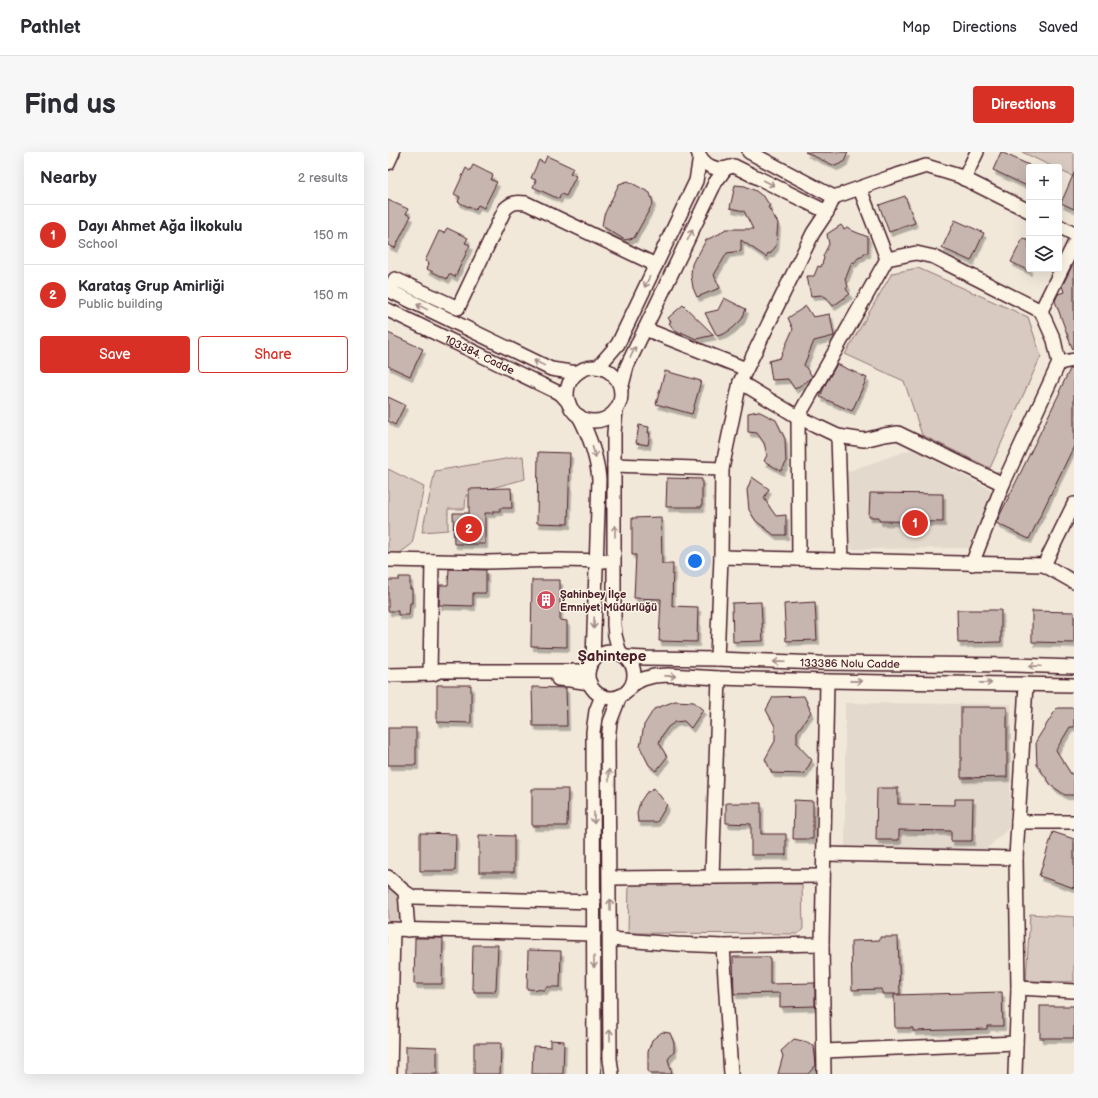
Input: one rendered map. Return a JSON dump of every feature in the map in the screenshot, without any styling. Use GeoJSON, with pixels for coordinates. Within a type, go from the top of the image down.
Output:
{"type":"FeatureCollection","features":[{"type":"Feature","properties":{"kind":"street"},"geometry":{"type":"LineString","coordinates":[[388,163],[393,152]]}},
{"type":"Feature","properties":{"kind":"street"},"geometry":{"type":"LineString","coordinates":[[623,655],[615,635],[614,625],[614,433],[616,410],[620,400],[621,389],[627,366],[715,184],[729,167],[741,159],[745,152]]}},
{"type":"Feature","properties":{"kind":"street"},"geometry":{"type":"LineString","coordinates":[[749,152],[834,197],[926,166],[964,179],[1026,210]]}},
{"type":"Feature","properties":{"kind":"street"},"geometry":{"type":"LineString","coordinates":[[964,179],[977,152]]}},
{"type":"Feature","properties":{"kind":"street"},"geometry":{"type":"LineString","coordinates":[[699,154],[706,164],[715,168],[729,167],[827,212]]}},
{"type":"Feature","properties":{"kind":"street"},"geometry":{"type":"LineString","coordinates":[[598,367],[618,344],[696,181],[699,154]]}},
{"type":"Feature","properties":{"kind":"street"},"geometry":{"type":"LineString","coordinates":[[860,189],[887,259]]}},
{"type":"Feature","properties":{"kind":"street"},"geometry":{"type":"LineString","coordinates":[[717,659],[721,557],[722,469],[740,382],[814,233],[834,197]]}},
{"type":"Feature","properties":{"kind":"street"},"geometry":{"type":"LineString","coordinates":[[577,373],[551,369],[388,291],[396,279],[458,308],[505,209],[509,205],[516,202],[526,203],[656,265]]}},
{"type":"Feature","properties":{"kind":"street"},"geometry":{"type":"LineString","coordinates":[[1062,228],[1074,234]]}},
{"type":"Feature","properties":{"kind":"street"},"geometry":{"type":"LineString","coordinates":[[1041,311],[1074,244]]}},
{"type":"Feature","properties":{"kind":"street"},"geometry":{"type":"LineString","coordinates":[[799,559],[798,417],[887,259],[916,253],[934,257],[1041,311],[1054,340],[1059,363],[1003,484],[972,564]]}},
{"type":"Feature","properties":{"kind":"street","name":"103384. Cadde"},"geometry":{"type":"LineString","coordinates":[[388,310],[561,394],[569,403]]}},
{"type":"Feature","properties":{"kind":"street"},"geometry":{"type":"LineString","coordinates":[[645,329],[746,370]]}},
{"type":"Feature","properties":{"kind":"street"},"geometry":{"type":"LineString","coordinates":[[1059,363],[1074,360]]}},
{"type":"Feature","properties":{"kind":"street"},"geometry":{"type":"LineString","coordinates":[[388,675],[431,674],[439,678],[570,680],[590,672],[597,656],[609,652],[615,652],[623,655],[630,661],[634,672],[632,684],[625,694],[608,698],[597,693],[593,689],[590,672],[596,560],[599,479],[598,467],[592,443],[579,416],[569,403],[567,392],[570,382],[577,373],[586,368],[598,367],[608,371],[616,379],[621,389]]}},
{"type":"Feature","properties":{"kind":"street"},"geometry":{"type":"LineString","coordinates":[[740,382],[798,417],[838,436],[864,440],[884,435],[898,434],[1003,484]]}},
{"type":"Feature","properties":{"kind":"street"},"geometry":{"type":"LineString","coordinates":[[579,416],[588,420],[598,420],[608,417],[616,410]]}},
{"type":"Feature","properties":{"kind":"street"},"geometry":{"type":"LineString","coordinates":[[838,436],[842,560]]}},
{"type":"Feature","properties":{"kind":"street"},"geometry":{"type":"LineString","coordinates":[[614,465],[722,469]]}},
{"type":"Feature","properties":{"kind":"street"},"geometry":{"type":"LineString","coordinates":[[1044,565],[1074,504]]}},
{"type":"Feature","properties":{"kind":"street"},"geometry":{"type":"LineString","coordinates":[[721,557],[1044,565],[1074,582]]}},
{"type":"Feature","properties":{"kind":"street"},"geometry":{"type":"LineString","coordinates":[[388,560],[488,562],[560,560],[615,561]]}},
{"type":"Feature","properties":{"kind":"street"},"geometry":{"type":"LineString","coordinates":[[431,674],[432,561]]}},
{"type":"Feature","properties":{"kind":"street","name":"133386 Nolu Cadde"},"geometry":{"type":"LineString","coordinates":[[623,655],[646,658],[819,663],[1074,667]]}},
{"type":"Feature","properties":{"kind":"street","name":"133386 Nolu Cadde"},"geometry":{"type":"LineString","coordinates":[[632,684],[654,676],[668,675],[827,681],[1074,685]]}},
{"type":"Feature","properties":{"kind":"street"},"geometry":{"type":"LineString","coordinates":[[712,877],[719,678]]}},
{"type":"Feature","properties":{"kind":"street"},"geometry":{"type":"LineString","coordinates":[[824,1074],[822,944],[827,681]]}},
{"type":"Feature","properties":{"kind":"street"},"geometry":{"type":"LineString","coordinates":[[1015,1074],[1018,988],[1016,858],[1026,684]]}},
{"type":"Feature","properties":{"kind":"street"},"geometry":{"type":"LineString","coordinates":[[594,1074],[593,732],[596,712],[602,696]]}},
{"type":"Feature","properties":{"kind":"street"},"geometry":{"type":"LineString","coordinates":[[612,1074],[610,1059],[609,731],[610,722],[620,696]]}},
{"type":"Feature","properties":{"kind":"street"},"geometry":{"type":"LineString","coordinates":[[1018,822],[1074,822]]}},
{"type":"Feature","properties":{"kind":"street"},"geometry":{"type":"LineString","coordinates":[[824,854],[1016,858]]}},
{"type":"Feature","properties":{"kind":"street"},"geometry":{"type":"LineString","coordinates":[[610,878],[823,876]]}},
{"type":"Feature","properties":{"kind":"street"},"geometry":{"type":"LineString","coordinates":[[388,877],[405,892],[413,896],[594,902]]}},
{"type":"Feature","properties":{"kind":"street"},"geometry":{"type":"LineString","coordinates":[[405,892],[408,930]]}},
{"type":"Feature","properties":{"kind":"street"},"geometry":{"type":"LineString","coordinates":[[390,1074],[390,929],[594,934]]}},
{"type":"Feature","properties":{"kind":"street"},"geometry":{"type":"LineString","coordinates":[[610,939],[723,946],[822,944]]}},
{"type":"Feature","properties":{"kind":"street"},"geometry":{"type":"LineString","coordinates":[[723,946],[731,1074]]}},
{"type":"Feature","properties":{"kind":"street"},"geometry":{"type":"LineString","coordinates":[[1018,988],[1074,991]]}},
{"type":"Feature","properties":{"kind":"street"},"geometry":{"type":"LineString","coordinates":[[824,1052],[1016,1043]]}},
{"type":"Feature","properties":{"kind":"shaded area"},"geometry":{"type":"Polygon","coordinates":[[[1022,152],[1074,152],[1074,177],[1062,171],[1062,164],[1047,164],[1022,152]]]}},
{"type":"Feature","properties":{"kind":"shaded area"},"geometry":{"type":"Polygon","coordinates":[[[918,268],[1028,317],[1041,356],[990,468],[922,435],[904,381],[845,354],[892,273],[918,268]]]}},
{"type":"Feature","properties":{"kind":"shaded area"},"geometry":{"type":"Polygon","coordinates":[[[912,449],[992,490],[993,498],[969,548],[850,549],[846,472],[912,449]]]}},
{"type":"Feature","properties":{"kind":"shaded area"},"geometry":{"type":"Polygon","coordinates":[[[523,456],[525,479],[466,495],[465,509],[448,509],[448,530],[422,532],[435,471],[523,456]]]}},
{"type":"Feature","properties":{"kind":"shaded area"},"geometry":{"type":"Polygon","coordinates":[[[388,469],[424,487],[412,544],[397,555],[388,554],[388,469]]]}},
{"type":"Feature","properties":{"kind":"shaded area"},"geometry":{"type":"Polygon","coordinates":[[[845,703],[1011,704],[1010,827],[983,852],[845,846],[845,703]]]}},
{"type":"Feature","properties":{"kind":"shaded area"},"geometry":{"type":"Polygon","coordinates":[[[629,881],[802,884],[803,929],[798,934],[628,933],[629,881]]]}},
{"type":"Feature","properties":{"kind":"shaded area"},"geometry":{"type":"Polygon","coordinates":[[[388,884],[399,894],[402,925],[388,925],[388,884]]]}},
{"type":"Feature","properties":{"kind":"shaded area"},"geometry":{"type":"Polygon","coordinates":[[[1030,914],[1074,917],[1074,982],[1026,981],[1030,914]]]}},
{"type":"Feature","properties":{"kind":"building"},"geometry":{"type":"Polygon","coordinates":[[[805,152],[848,152],[844,162],[835,166],[805,152]]]}},
{"type":"Feature","properties":{"kind":"building"},"geometry":{"type":"Polygon","coordinates":[[[1001,152],[1027,164],[1026,186],[993,170],[1001,152]]]}},
{"type":"Feature","properties":{"kind":"building"},"geometry":{"type":"Polygon","coordinates":[[[547,156],[573,168],[570,173],[576,176],[566,196],[561,194],[559,199],[533,187],[536,180],[531,178],[539,160],[544,163],[547,156]]]}},
{"type":"Feature","properties":{"kind":"building"},"geometry":{"type":"Polygon","coordinates":[[[473,165],[493,175],[491,180],[497,182],[484,208],[478,205],[475,210],[458,202],[460,197],[454,194],[466,168],[470,171],[473,165]]]}},
{"type":"Feature","properties":{"kind":"building"},"geometry":{"type":"Polygon","coordinates":[[[1074,173],[1074,209],[1062,203],[1074,173]]]}},
{"type":"Feature","properties":{"kind":"building"},"geometry":{"type":"Polygon","coordinates":[[[628,181],[650,193],[653,203],[634,238],[625,240],[602,226],[604,215],[619,184],[628,181]]]}},
{"type":"Feature","properties":{"kind":"building"},"geometry":{"type":"Polygon","coordinates":[[[735,185],[745,186],[756,191],[765,198],[770,206],[768,207],[778,223],[776,246],[770,254],[768,253],[766,257],[741,240],[741,251],[727,253],[714,275],[720,288],[697,297],[693,288],[691,275],[692,264],[706,240],[726,229],[753,229],[744,211],[730,208],[735,185]]]}},
{"type":"Feature","properties":{"kind":"building"},"geometry":{"type":"Polygon","coordinates":[[[905,196],[915,223],[889,232],[879,205],[905,196]]]}},
{"type":"Feature","properties":{"kind":"building"},"geometry":{"type":"Polygon","coordinates":[[[388,200],[408,209],[406,214],[411,216],[395,248],[388,245],[388,200]]]}},
{"type":"Feature","properties":{"kind":"building"},"geometry":{"type":"Polygon","coordinates":[[[955,220],[984,233],[971,261],[942,248],[955,220]]]}},
{"type":"Feature","properties":{"kind":"building"},"geometry":{"type":"Polygon","coordinates":[[[841,225],[844,229],[847,227],[868,237],[868,253],[864,253],[863,256],[858,258],[854,263],[852,262],[845,280],[848,286],[846,289],[850,294],[833,306],[827,298],[822,295],[811,296],[807,276],[814,276],[818,266],[821,267],[824,258],[823,256],[829,244],[827,234],[841,225]]]}},
{"type":"Feature","properties":{"kind":"building"},"geometry":{"type":"Polygon","coordinates":[[[447,228],[468,238],[465,243],[470,245],[455,277],[449,274],[447,279],[427,269],[429,263],[425,261],[439,231],[444,233],[447,228]]]}},
{"type":"Feature","properties":{"kind":"building"},"geometry":{"type":"Polygon","coordinates":[[[1023,238],[1026,240],[1026,270],[1011,262],[1023,238]]]}},
{"type":"Feature","properties":{"kind":"building"},"geometry":{"type":"Polygon","coordinates":[[[1074,262],[1073,350],[1055,301],[1058,294],[1064,292],[1062,286],[1074,262]]]}},
{"type":"Feature","properties":{"kind":"building"},"geometry":{"type":"Polygon","coordinates":[[[724,298],[746,309],[742,319],[733,328],[724,334],[717,336],[705,313],[718,310],[724,298]]]}},
{"type":"Feature","properties":{"kind":"building"},"geometry":{"type":"Polygon","coordinates":[[[683,305],[714,335],[696,339],[681,332],[681,334],[675,331],[669,323],[671,322],[668,318],[683,305]]]}},
{"type":"Feature","properties":{"kind":"building"},"geometry":{"type":"Polygon","coordinates":[[[806,306],[813,317],[830,314],[834,336],[814,341],[804,365],[812,376],[795,389],[788,379],[772,380],[769,361],[780,358],[793,329],[788,318],[806,306]]]}},
{"type":"Feature","properties":{"kind":"building"},"geometry":{"type":"Polygon","coordinates":[[[388,333],[423,349],[410,376],[388,366],[388,333]]]}},
{"type":"Feature","properties":{"kind":"building"},"geometry":{"type":"Polygon","coordinates":[[[837,364],[867,378],[852,411],[820,397],[837,364]]]}},
{"type":"Feature","properties":{"kind":"building"},"geometry":{"type":"Polygon","coordinates":[[[1074,368],[1074,446],[1029,539],[996,523],[1070,369],[1074,368]]]}},
{"type":"Feature","properties":{"kind":"building"},"geometry":{"type":"Polygon","coordinates":[[[665,371],[701,381],[692,414],[656,404],[665,371]]]}},
{"type":"Feature","properties":{"kind":"building"},"geometry":{"type":"Polygon","coordinates":[[[388,397],[405,405],[395,425],[388,421],[388,397]]]}},
{"type":"Feature","properties":{"kind":"building"},"geometry":{"type":"Polygon","coordinates":[[[758,411],[776,420],[785,439],[786,463],[781,471],[764,461],[767,455],[764,443],[757,433],[748,432],[748,413],[758,411]]]}},
{"type":"Feature","properties":{"kind":"building"},"geometry":{"type":"Polygon","coordinates":[[[639,425],[649,427],[648,433],[650,433],[648,445],[636,443],[639,425]]]}},
{"type":"Feature","properties":{"kind":"building"},"geometry":{"type":"Polygon","coordinates":[[[538,452],[570,453],[568,524],[537,523],[538,452]]]}},
{"type":"Feature","properties":{"kind":"building"},"geometry":{"type":"Polygon","coordinates":[[[752,477],[769,489],[764,498],[776,516],[786,515],[786,535],[774,535],[756,521],[749,510],[747,490],[752,477]]]}},
{"type":"Feature","properties":{"kind":"building"},"geometry":{"type":"Polygon","coordinates":[[[667,478],[702,479],[702,507],[666,507],[667,478]]]}},
{"type":"Feature","properties":{"kind":"building"},"geometry":{"type":"Polygon","coordinates":[[[511,488],[512,508],[500,508],[500,511],[485,513],[485,544],[454,544],[453,513],[469,513],[469,489],[511,488]]]}},
{"type":"Feature","properties":{"kind":"building"},"geometry":{"type":"Polygon","coordinates":[[[870,493],[943,494],[943,522],[879,521],[879,517],[869,517],[870,493]]]}},
{"type":"Feature","properties":{"kind":"building"},"geometry":{"type":"Polygon","coordinates":[[[661,517],[662,564],[673,564],[672,606],[698,607],[697,642],[659,641],[661,599],[634,598],[636,555],[632,555],[632,518],[661,517]]]}},
{"type":"Feature","properties":{"kind":"building"},"geometry":{"type":"Polygon","coordinates":[[[449,569],[486,570],[486,593],[473,593],[473,606],[439,605],[440,585],[448,585],[449,569]]]}},
{"type":"Feature","properties":{"kind":"building"},"geometry":{"type":"Polygon","coordinates":[[[399,577],[410,577],[412,603],[410,603],[409,615],[398,615],[398,611],[388,611],[388,580],[399,580],[399,577]]]}},
{"type":"Feature","properties":{"kind":"building","name":"Şahinbey İlçe Emniyet Müdürlüğü"},"geometry":{"type":"Polygon","coordinates":[[[532,580],[560,580],[560,620],[567,621],[567,647],[531,646],[532,580]]]}},
{"type":"Feature","properties":{"kind":"building"},"geometry":{"type":"Polygon","coordinates":[[[761,602],[763,641],[733,642],[732,603],[761,602]]]}},
{"type":"Feature","properties":{"kind":"building"},"geometry":{"type":"Polygon","coordinates":[[[815,602],[817,640],[786,641],[784,604],[815,602]]]}},
{"type":"Feature","properties":{"kind":"building"},"geometry":{"type":"Polygon","coordinates":[[[957,610],[1001,610],[1001,642],[958,643],[957,610]]]}},
{"type":"Feature","properties":{"kind":"building"},"geometry":{"type":"Polygon","coordinates":[[[1032,611],[1074,612],[1074,643],[1032,642],[1032,611]]]}},
{"type":"Feature","properties":{"kind":"building"},"geometry":{"type":"Polygon","coordinates":[[[437,685],[471,685],[471,723],[437,722],[437,685]]]}},
{"type":"Feature","properties":{"kind":"building"},"geometry":{"type":"Polygon","coordinates":[[[532,687],[566,688],[567,726],[533,726],[532,687]]]}},
{"type":"Feature","properties":{"kind":"building"},"geometry":{"type":"Polygon","coordinates":[[[804,696],[811,712],[797,732],[797,744],[812,760],[804,774],[772,773],[765,759],[775,741],[775,726],[766,710],[773,697],[804,696]]]}},
{"type":"Feature","properties":{"kind":"building"},"geometry":{"type":"Polygon","coordinates":[[[675,701],[694,702],[703,710],[691,728],[684,721],[675,722],[668,727],[659,743],[667,757],[656,771],[649,765],[640,747],[644,725],[654,709],[675,701]]]}},
{"type":"Feature","properties":{"kind":"building"},"geometry":{"type":"Polygon","coordinates":[[[961,707],[1007,707],[1007,777],[961,778],[961,707]]]}},
{"type":"Feature","properties":{"kind":"building"},"geometry":{"type":"Polygon","coordinates":[[[1057,708],[1074,708],[1074,727],[1070,727],[1056,750],[1071,774],[1074,774],[1074,795],[1065,795],[1052,786],[1037,765],[1036,741],[1057,708]]]}},
{"type":"Feature","properties":{"kind":"building"},"geometry":{"type":"Polygon","coordinates":[[[388,728],[416,728],[416,765],[388,765],[388,728]]]}},
{"type":"Feature","properties":{"kind":"building"},"geometry":{"type":"Polygon","coordinates":[[[654,788],[667,805],[657,822],[638,822],[637,813],[640,802],[646,793],[654,788]]]}},
{"type":"Feature","properties":{"kind":"building"},"geometry":{"type":"Polygon","coordinates":[[[877,788],[898,788],[898,804],[955,805],[955,799],[973,799],[972,841],[951,841],[951,831],[899,830],[899,840],[876,840],[877,788]]]}},
{"type":"Feature","properties":{"kind":"building"},"geometry":{"type":"Polygon","coordinates":[[[532,789],[568,789],[567,826],[532,826],[532,789]]]}},
{"type":"Feature","properties":{"kind":"building"},"geometry":{"type":"Polygon","coordinates":[[[794,800],[813,801],[813,839],[793,839],[794,800]]]}},
{"type":"Feature","properties":{"kind":"building"},"geometry":{"type":"Polygon","coordinates":[[[726,803],[761,803],[761,834],[786,834],[786,855],[751,855],[751,824],[726,823],[726,803]]]}},
{"type":"Feature","properties":{"kind":"building"},"geometry":{"type":"Polygon","coordinates":[[[1053,832],[1074,839],[1074,888],[1039,876],[1053,832]]]}},
{"type":"Feature","properties":{"kind":"building"},"geometry":{"type":"Polygon","coordinates":[[[420,833],[456,834],[455,871],[420,871],[420,833]]]}},
{"type":"Feature","properties":{"kind":"building"},"geometry":{"type":"Polygon","coordinates":[[[479,835],[514,836],[514,872],[479,872],[479,835]]]}},
{"type":"Feature","properties":{"kind":"building"},"geometry":{"type":"Polygon","coordinates":[[[880,937],[898,937],[900,994],[882,994],[882,989],[852,990],[851,941],[880,940],[880,937]]]}},
{"type":"Feature","properties":{"kind":"building"},"geometry":{"type":"Polygon","coordinates":[[[415,938],[443,938],[442,984],[414,984],[415,938]]]}},
{"type":"Feature","properties":{"kind":"building"},"geometry":{"type":"Polygon","coordinates":[[[473,945],[498,945],[495,992],[474,992],[474,989],[472,988],[473,945]]]}},
{"type":"Feature","properties":{"kind":"building"},"geometry":{"type":"Polygon","coordinates":[[[528,950],[561,951],[560,987],[546,987],[545,990],[527,989],[528,950]]]}},
{"type":"Feature","properties":{"kind":"building"},"geometry":{"type":"Polygon","coordinates":[[[733,957],[770,957],[770,984],[815,983],[815,1006],[780,1007],[780,993],[734,994],[733,957]]]}},
{"type":"Feature","properties":{"kind":"building"},"geometry":{"type":"Polygon","coordinates":[[[1002,992],[1003,1026],[987,1026],[987,1029],[913,1031],[913,1028],[895,1028],[894,995],[1002,992]]]}},
{"type":"Feature","properties":{"kind":"building"},"geometry":{"type":"Polygon","coordinates":[[[1040,1006],[1074,1006],[1074,1038],[1040,1038],[1040,1006]]]}},
{"type":"Feature","properties":{"kind":"building"},"geometry":{"type":"Polygon","coordinates":[[[662,1032],[670,1033],[674,1043],[674,1052],[668,1059],[672,1074],[650,1074],[648,1071],[648,1052],[652,1040],[662,1032]]]}},
{"type":"Feature","properties":{"kind":"building"},"geometry":{"type":"Polygon","coordinates":[[[794,1039],[807,1042],[814,1046],[816,1065],[808,1074],[778,1074],[783,1056],[781,1051],[794,1039]]]}},
{"type":"Feature","properties":{"kind":"building"},"geometry":{"type":"Polygon","coordinates":[[[550,1040],[564,1041],[563,1074],[532,1074],[533,1046],[550,1047],[550,1040]]]}},
{"type":"Feature","properties":{"kind":"building"},"geometry":{"type":"Polygon","coordinates":[[[474,1043],[501,1043],[500,1074],[474,1074],[474,1043]]]}},
{"type":"Feature","properties":{"kind":"building"},"geometry":{"type":"Polygon","coordinates":[[[406,1046],[437,1047],[437,1074],[406,1074],[406,1046]]]}},
{"type":"Feature","properties":{"kind":"place","name":"Dayı Ahmet Ağa İlkokulu"},"geometry":{"type":"Point","coordinates":[915,523]}},
{"type":"Feature","properties":{"kind":"place","name":"Karataş Grup Amirliği"},"geometry":{"type":"Point","coordinates":[469,529]}},
{"type":"Feature","properties":{"kind":"place","name":"Şahinbey İlçe Emniyet Müdürlüğü"},"geometry":{"type":"Point","coordinates":[546,600]}},
{"type":"Feature","properties":{"kind":"district","name":"Şahintepe"},"geometry":{"type":"Point","coordinates":[612,656]}}]}
